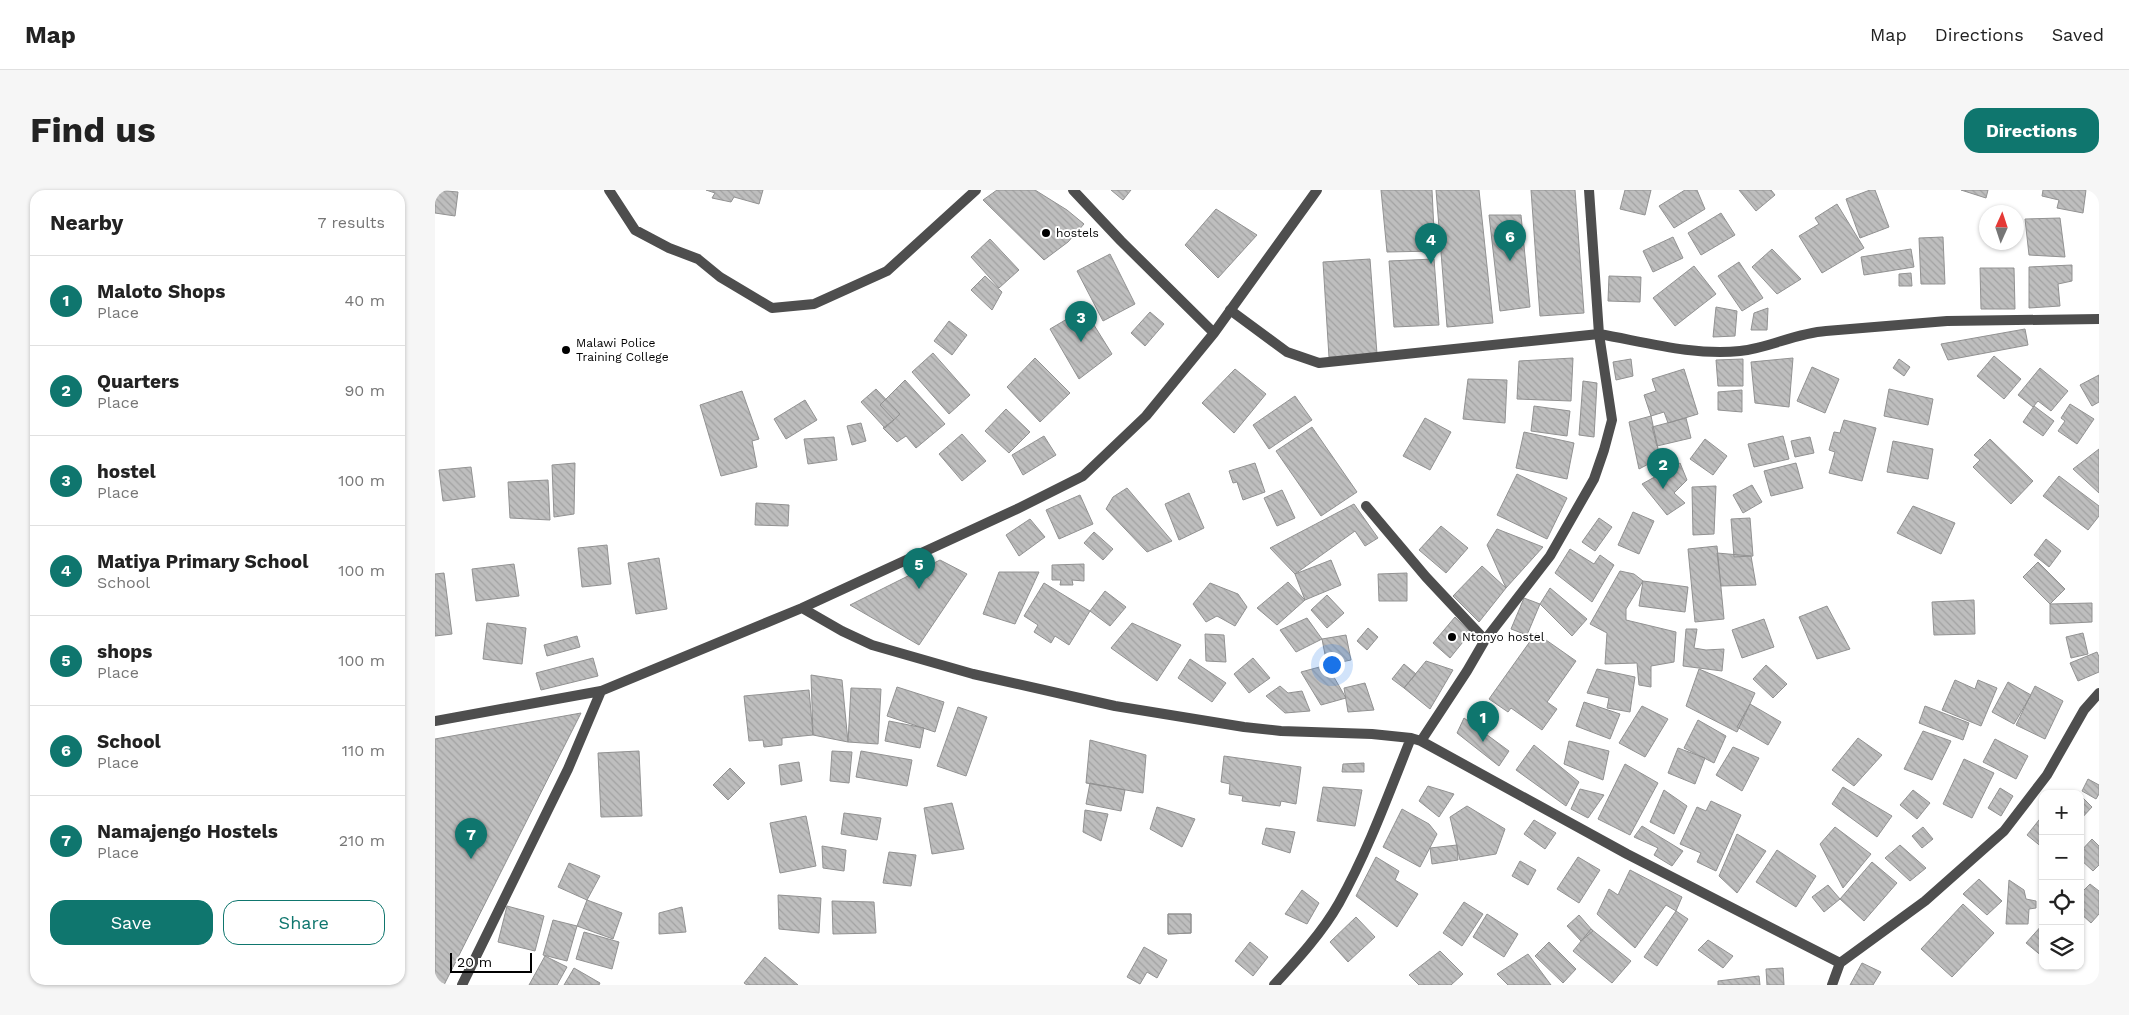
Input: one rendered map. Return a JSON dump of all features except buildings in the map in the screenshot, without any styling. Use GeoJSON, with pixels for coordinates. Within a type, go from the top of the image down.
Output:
{"type":"FeatureCollection","features":[{"type":"Feature","properties":{"kind":"street"},"geometry":{"type":"LineString","coordinates":[[609,190],[635,230],[669,248],[699,259],[720,277],[772,308],[814,304],[887,271],[975,190]]}},
{"type":"Feature","properties":{"kind":"street"},"geometry":{"type":"LineString","coordinates":[[1073,190],[1121,241],[1214,333]]}},
{"type":"Feature","properties":{"kind":"street"},"geometry":{"type":"LineString","coordinates":[[435,721],[601,691],[801,608],[1017,509],[1083,476],[1146,416],[1214,333],[1317,190]]}},
{"type":"Feature","properties":{"kind":"street"},"geometry":{"type":"LineString","coordinates":[[1275,985],[1306,950],[1338,905],[1416,740],[1467,671],[1485,640],[1550,556],[1593,479],[1605,450],[1612,420],[1599,334],[1589,190]]}},
{"type":"Feature","properties":{"kind":"street"},"geometry":{"type":"LineString","coordinates":[[1230,310],[1287,352],[1319,363],[1599,334],[1698,351],[1721,352],[1743,351],[1818,331],[1947,321],[2099,319]]}},
{"type":"Feature","properties":{"kind":"street"},"geometry":{"type":"LineString","coordinates":[[1366,506],[1427,577],[1485,640]]}},
{"type":"Feature","properties":{"kind":"street"},"geometry":{"type":"LineString","coordinates":[[801,608],[872,645],[973,674],[1115,706],[1244,727],[1281,731],[1372,734],[1416,740],[1627,854],[1840,963]]}},
{"type":"Feature","properties":{"kind":"street"},"geometry":{"type":"LineString","coordinates":[[462,985],[568,769],[601,691]]}},
{"type":"Feature","properties":{"kind":"street"},"geometry":{"type":"LineString","coordinates":[[1832,985],[1840,963],[1925,901],[2004,831],[2047,775],[2084,710],[2099,693]]}},
{"type":"Feature","properties":{"kind":"place","name":"hostels"},"geometry":{"type":"Point","coordinates":[1046,233]}},
{"type":"Feature","properties":{"kind":"place","name":"School"},"geometry":{"type":"Point","coordinates":[1510,261]}},
{"type":"Feature","properties":{"kind":"place","name":"Matiya Primary School"},"geometry":{"type":"Point","coordinates":[1431,264]}},
{"type":"Feature","properties":{"kind":"place","name":"hostel"},"geometry":{"type":"Point","coordinates":[1081,342]}},
{"type":"Feature","properties":{"kind":"place","name":"Malawi Police Training College"},"geometry":{"type":"Point","coordinates":[566,350]}},
{"type":"Feature","properties":{"kind":"place","name":"Quarters"},"geometry":{"type":"Point","coordinates":[1663,489]}},
{"type":"Feature","properties":{"kind":"place","name":"shops"},"geometry":{"type":"Point","coordinates":[919,589]}},
{"type":"Feature","properties":{"kind":"place","name":"Ntonyo hostel"},"geometry":{"type":"Point","coordinates":[1452,637]}},
{"type":"Feature","properties":{"kind":"place","name":"Maloto Shops"},"geometry":{"type":"Point","coordinates":[1483,742]}},
{"type":"Feature","properties":{"kind":"place","name":"Namajengo Hostels"},"geometry":{"type":"Point","coordinates":[471,859]}}]}
